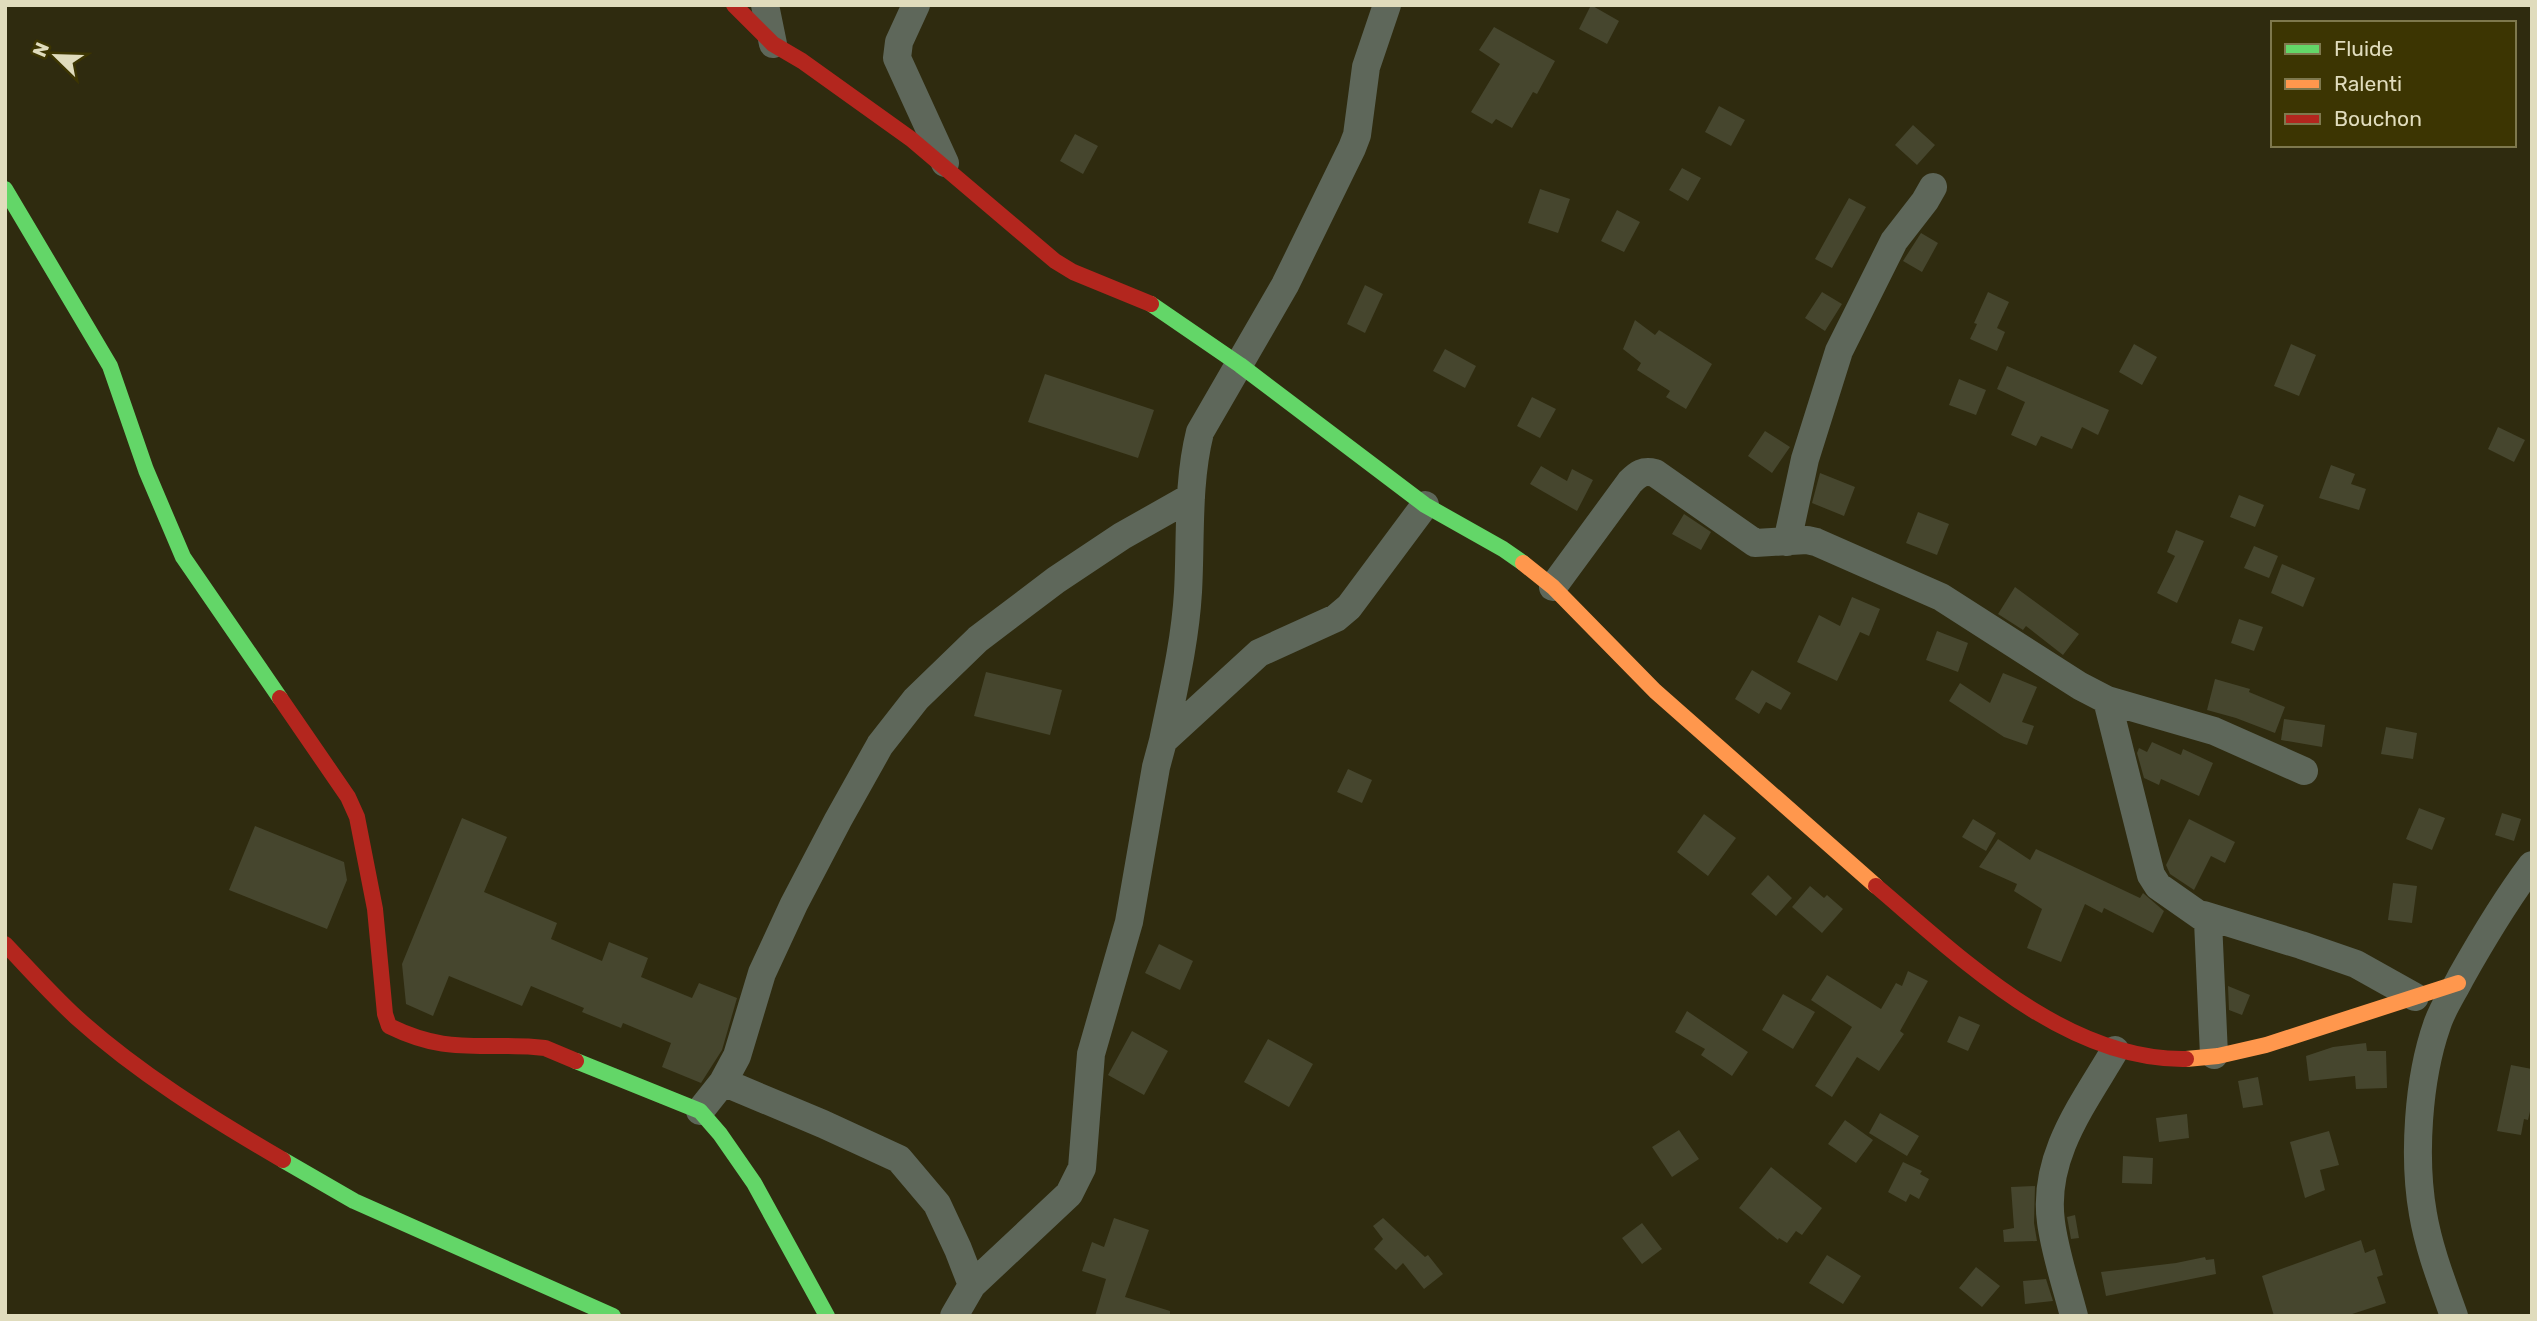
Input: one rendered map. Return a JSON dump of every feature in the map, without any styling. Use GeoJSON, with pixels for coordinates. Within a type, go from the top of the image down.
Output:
{"type":"FeatureCollection","features":[{"type":"Feature","properties":{"kind":"street"},"geometry":{"type":"LineString","coordinates":[[734,5],[773,44],[802,61],[900,131],[1055,261],[1073,272],[1145,300],[1240,365],[1425,505],[1503,549],[1553,587],[1655,691],[1878,888],[2008,995],[2031,1009],[2115,1050],[2144,1057],[2178,1059],[2262,1048],[2458,983]]}},
{"type":"Feature","properties":{"kind":"street"},"geometry":{"type":"LineString","coordinates":[[765,5],[773,44]]}},
{"type":"Feature","properties":{"kind":"street"},"geometry":{"type":"LineString","coordinates":[[916,5],[899,42],[897,58],[948,170]]}},
{"type":"Feature","properties":{"kind":"street"},"geometry":{"type":"LineString","coordinates":[[954,1316],[972,1285],[1069,1194],[1082,1168],[1091,1054],[1129,922],[1156,767],[1185,630],[1191,497],[1200,432],[1284,285],[1352,148],[1357,135],[1366,66],[1386,6]]}},
{"type":"Feature","properties":{"kind":"street"},"geometry":{"type":"LineString","coordinates":[[1787,542],[1805,459],[1839,351],[1894,241],[1933,187]]}},
{"type":"Feature","properties":{"kind":"street"},"geometry":{"type":"LineString","coordinates":[[5,189],[110,366],[146,470],[183,557],[348,797],[357,817],[375,909],[385,1014],[389,1026],[404,1034],[455,1047],[526,1045],[545,1048],[700,1111],[716,1127],[749,1173],[827,1316]]}},
{"type":"Feature","properties":{"kind":"street"},"geometry":{"type":"LineString","coordinates":[[1553,587],[1637,474],[1645,471],[1655,473],[1755,543],[1816,542],[1941,597],[2080,686],[2107,699],[2214,731],[2304,771]]}},
{"type":"Feature","properties":{"kind":"street"},"geometry":{"type":"LineString","coordinates":[[700,1111],[723,1082],[737,1056],[762,973],[794,904],[880,745],[916,699],[978,639],[1056,580],[1122,536],[1191,497]]}},
{"type":"Feature","properties":{"kind":"street"},"geometry":{"type":"LineString","coordinates":[[1163,741],[1259,653],[1336,618],[1349,607],[1425,505]]}},
{"type":"Feature","properties":{"kind":"street"},"geometry":{"type":"LineString","coordinates":[[2107,699],[2151,875],[2158,886],[2204,915],[2301,944],[2356,964],[2414,997]]}},
{"type":"Feature","properties":{"kind":"street"},"geometry":{"type":"LineString","coordinates":[[2454,1316],[2430,1247],[2422,1212],[2420,1115],[2428,1057],[2437,1023],[2458,983],[2502,905],[2532,865]]}},
{"type":"Feature","properties":{"kind":"street"},"geometry":{"type":"LineString","coordinates":[[2204,915],[2208,920],[2214,1055]]}},
{"type":"Feature","properties":{"kind":"street"},"geometry":{"type":"LineString","coordinates":[[5,944],[76,1017],[148,1074],[225,1126],[354,1201],[613,1316]]}},
{"type":"Feature","properties":{"kind":"street"},"geometry":{"type":"LineString","coordinates":[[2074,1316],[2051,1223],[2053,1167],[2068,1130],[2115,1050]]}},
{"type":"Feature","properties":{"kind":"street"},"geometry":{"type":"LineString","coordinates":[[723,1082],[899,1159],[937,1204],[972,1285]]}},
{"type":"Feature","properties":{"kind":"building"},"geometry":{"type":"Polygon","coordinates":[[[1591,5],[1619,21],[1607,44],[1579,29],[1591,5]]]}},
{"type":"Feature","properties":{"kind":"building"},"geometry":{"type":"Polygon","coordinates":[[[1494,27],[1555,61],[1537,94],[1533,92],[1512,128],[1496,119],[1492,124],[1471,112],[1500,64],[1479,50],[1494,27]]]}},
{"type":"Feature","properties":{"kind":"building"},"geometry":{"type":"Polygon","coordinates":[[[1719,106],[1745,120],[1731,146],[1705,132],[1719,106]]]}},
{"type":"Feature","properties":{"kind":"building"},"geometry":{"type":"Polygon","coordinates":[[[1913,125],[1935,145],[1917,165],[1895,145],[1913,125]]]}},
{"type":"Feature","properties":{"kind":"building"},"geometry":{"type":"Polygon","coordinates":[[[1075,134],[1098,146],[1083,174],[1060,161],[1075,134]]]}},
{"type":"Feature","properties":{"kind":"building"},"geometry":{"type":"Polygon","coordinates":[[[1682,168],[1701,178],[1688,201],[1669,190],[1682,168]]]}},
{"type":"Feature","properties":{"kind":"building"},"geometry":{"type":"Polygon","coordinates":[[[1540,189],[1570,199],[1558,233],[1528,223],[1540,189]]]}},
{"type":"Feature","properties":{"kind":"building"},"geometry":{"type":"Polygon","coordinates":[[[1849,198],[1866,207],[1832,268],[1815,259],[1849,198]]]}},
{"type":"Feature","properties":{"kind":"building"},"geometry":{"type":"Polygon","coordinates":[[[1617,210],[1640,222],[1624,252],[1601,241],[1617,210]]]}},
{"type":"Feature","properties":{"kind":"building"},"geometry":{"type":"Polygon","coordinates":[[[1921,233],[1938,243],[1922,272],[1903,261],[1921,233]]]}},
{"type":"Feature","properties":{"kind":"building"},"geometry":{"type":"Polygon","coordinates":[[[1365,285],[1383,294],[1365,333],[1347,324],[1365,285]]]}},
{"type":"Feature","properties":{"kind":"building"},"geometry":{"type":"Polygon","coordinates":[[[1822,292],[1842,304],[1825,331],[1805,318],[1822,292]]]}},
{"type":"Feature","properties":{"kind":"building"},"geometry":{"type":"Polygon","coordinates":[[[1988,292],[2009,302],[1997,328],[2005,332],[1997,351],[1970,339],[1988,292]]]}},
{"type":"Feature","properties":{"kind":"building"},"geometry":{"type":"Polygon","coordinates":[[[1635,320],[1655,335],[1659,330],[1712,364],[1686,409],[1666,397],[1670,391],[1637,370],[1641,363],[1623,349],[1635,320]]]}},
{"type":"Feature","properties":{"kind":"building"},"geometry":{"type":"Polygon","coordinates":[[[2134,344],[2157,357],[2142,385],[2119,372],[2134,344]]]}},
{"type":"Feature","properties":{"kind":"building"},"geometry":{"type":"Polygon","coordinates":[[[2291,344],[2316,355],[2299,396],[2274,386],[2291,344]]]}},
{"type":"Feature","properties":{"kind":"building"},"geometry":{"type":"Polygon","coordinates":[[[1445,349],[1476,366],[1465,388],[1433,371],[1445,349]]]}},
{"type":"Feature","properties":{"kind":"building"},"geometry":{"type":"Polygon","coordinates":[[[2007,366],[2109,410],[2098,435],[2082,427],[2072,449],[2041,436],[2036,446],[2011,435],[2025,402],[1997,389],[2007,366]]]}},
{"type":"Feature","properties":{"kind":"building"},"geometry":{"type":"Polygon","coordinates":[[[1045,374],[1154,410],[1138,458],[1028,422],[1045,374]]]}},
{"type":"Feature","properties":{"kind":"building"},"geometry":{"type":"Polygon","coordinates":[[[1959,379],[1986,390],[1976,415],[1949,405],[1959,379]]]}},
{"type":"Feature","properties":{"kind":"building"},"geometry":{"type":"Polygon","coordinates":[[[1532,397],[1556,409],[1540,438],[1517,426],[1532,397]]]}},
{"type":"Feature","properties":{"kind":"building"},"geometry":{"type":"Polygon","coordinates":[[[2498,427],[2525,440],[2514,462],[2488,449],[2498,427]]]}},
{"type":"Feature","properties":{"kind":"building"},"geometry":{"type":"Polygon","coordinates":[[[1765,431],[1790,447],[1772,473],[1748,456],[1765,431]]]}},
{"type":"Feature","properties":{"kind":"building"},"geometry":{"type":"Polygon","coordinates":[[[2331,465],[2355,474],[2351,484],[2366,489],[2359,510],[2319,498],[2331,465]]]}},
{"type":"Feature","properties":{"kind":"building"},"geometry":{"type":"Polygon","coordinates":[[[1541,466],[1567,481],[1572,469],[1593,480],[1577,511],[1530,484],[1541,466]]]}},
{"type":"Feature","properties":{"kind":"building"},"geometry":{"type":"Polygon","coordinates":[[[1820,473],[1855,487],[1844,516],[1812,503],[1820,473]]]}},
{"type":"Feature","properties":{"kind":"building"},"geometry":{"type":"Polygon","coordinates":[[[2239,495],[2264,505],[2255,527],[2230,517],[2239,495]]]}},
{"type":"Feature","properties":{"kind":"building"},"geometry":{"type":"Polygon","coordinates":[[[1918,512],[1949,524],[1937,555],[1906,543],[1918,512]]]}},
{"type":"Feature","properties":{"kind":"building"},"geometry":{"type":"Polygon","coordinates":[[[1684,514],[1711,532],[1701,550],[1672,534],[1684,514]]]}},
{"type":"Feature","properties":{"kind":"building"},"geometry":{"type":"Polygon","coordinates":[[[2176,530],[2204,541],[2177,603],[2157,593],[2175,556],[2167,552],[2176,530]]]}},
{"type":"Feature","properties":{"kind":"building"},"geometry":{"type":"Polygon","coordinates":[[[2254,546],[2278,556],[2269,578],[2244,568],[2254,546]]]}},
{"type":"Feature","properties":{"kind":"building"},"geometry":{"type":"Polygon","coordinates":[[[2282,564],[2315,578],[2303,607],[2271,593],[2282,564]]]}},
{"type":"Feature","properties":{"kind":"building"},"geometry":{"type":"Polygon","coordinates":[[[2015,587],[2079,634],[2063,655],[2026,626],[2023,630],[1998,614],[2015,587]]]}},
{"type":"Feature","properties":{"kind":"building"},"geometry":{"type":"Polygon","coordinates":[[[1852,597],[1880,609],[1869,636],[1860,632],[1837,681],[1797,662],[1819,615],[1840,626],[1852,597]]]}},
{"type":"Feature","properties":{"kind":"building"},"geometry":{"type":"Polygon","coordinates":[[[2239,619],[2263,627],[2254,651],[2231,643],[2239,619]]]}},
{"type":"Feature","properties":{"kind":"building"},"geometry":{"type":"Polygon","coordinates":[[[1937,631],[1968,643],[1958,672],[1926,660],[1937,631]]]}},
{"type":"Feature","properties":{"kind":"building"},"geometry":{"type":"Polygon","coordinates":[[[1752,670],[1791,693],[1781,710],[1766,702],[1759,714],[1735,699],[1752,670]]]}},
{"type":"Feature","properties":{"kind":"building"},"geometry":{"type":"Polygon","coordinates":[[[986,672],[1062,690],[1050,735],[974,716],[986,672]]]}},
{"type":"Feature","properties":{"kind":"building"},"geometry":{"type":"Polygon","coordinates":[[[2003,673],[2037,687],[2022,722],[2034,726],[2027,745],[2004,737],[1949,701],[1960,683],[1990,703],[2003,673]]]}},
{"type":"Feature","properties":{"kind":"building"},"geometry":{"type":"Polygon","coordinates":[[[2215,679],[2250,689],[2249,692],[2285,707],[2275,733],[2207,710],[2215,679]]]}},
{"type":"Feature","properties":{"kind":"building"},"geometry":{"type":"Polygon","coordinates":[[[2284,719],[2325,725],[2322,747],[2281,740],[2284,719]]]}},
{"type":"Feature","properties":{"kind":"building"},"geometry":{"type":"Polygon","coordinates":[[[2386,727],[2417,733],[2413,759],[2381,754],[2386,727]]]}},
{"type":"Feature","properties":{"kind":"building"},"geometry":{"type":"Polygon","coordinates":[[[2152,742],[2181,755],[2183,749],[2213,763],[2199,796],[2161,779],[2159,785],[2144,778],[2137,753],[2139,748],[2147,752],[2152,742]]]}},
{"type":"Feature","properties":{"kind":"building"},"geometry":{"type":"Polygon","coordinates":[[[1348,769],[1372,780],[1362,803],[1337,792],[1348,769]]]}},
{"type":"Feature","properties":{"kind":"building"},"geometry":{"type":"Polygon","coordinates":[[[2419,808],[2445,818],[2432,850],[2406,839],[2419,808]]]}},
{"type":"Feature","properties":{"kind":"building"},"geometry":{"type":"Polygon","coordinates":[[[2502,813],[2521,819],[2514,841],[2495,835],[2502,813]]]}},
{"type":"Feature","properties":{"kind":"building"},"geometry":{"type":"Polygon","coordinates":[[[1704,814],[1736,838],[1708,876],[1677,852],[1704,814]]]}},
{"type":"Feature","properties":{"kind":"building"},"geometry":{"type":"Polygon","coordinates":[[[462,818],[507,837],[484,892],[557,923],[551,939],[602,961],[609,942],[648,958],[641,977],[692,998],[699,983],[737,998],[722,1050],[701,1083],[662,1067],[671,1043],[623,1023],[621,1028],[582,1012],[584,1008],[531,986],[522,1006],[449,976],[433,1016],[406,1004],[402,964],[462,818]]]}},
{"type":"Feature","properties":{"kind":"building"},"geometry":{"type":"Polygon","coordinates":[[[1973,819],[1996,833],[1986,851],[1962,837],[1973,819]]]}},
{"type":"Feature","properties":{"kind":"building"},"geometry":{"type":"Polygon","coordinates":[[[2189,819],[2235,842],[2225,863],[2211,856],[2194,890],[2170,874],[2166,865],[2189,819]]]}},
{"type":"Feature","properties":{"kind":"building"},"geometry":{"type":"Polygon","coordinates":[[[255,826],[344,862],[347,880],[327,929],[229,890],[255,826]]]}},
{"type":"Feature","properties":{"kind":"building"},"geometry":{"type":"Polygon","coordinates":[[[1998,839],[2030,860],[2036,849],[2140,898],[2143,893],[2164,911],[2153,933],[2104,908],[2102,913],[2085,904],[2061,962],[2027,948],[2042,909],[2014,891],[2017,884],[1979,867],[1998,839]]]}},
{"type":"Feature","properties":{"kind":"building"},"geometry":{"type":"Polygon","coordinates":[[[1768,875],[1792,898],[1776,916],[1751,894],[1768,875]]]}},
{"type":"Feature","properties":{"kind":"building"},"geometry":{"type":"Polygon","coordinates":[[[2393,883],[2417,886],[2412,923],[2388,920],[2393,883]]]}},
{"type":"Feature","properties":{"kind":"building"},"geometry":{"type":"Polygon","coordinates":[[[1810,886],[1824,898],[1827,895],[1843,909],[1822,933],[1792,907],[1810,886]]]}},
{"type":"Feature","properties":{"kind":"building"},"geometry":{"type":"Polygon","coordinates":[[[1159,944],[1193,961],[1180,990],[1145,973],[1159,944]]]}},
{"type":"Feature","properties":{"kind":"building"},"geometry":{"type":"Polygon","coordinates":[[[1908,971],[1928,981],[1900,1031],[1904,1034],[1879,1071],[1857,1057],[1832,1097],[1815,1086],[1852,1027],[1811,1000],[1827,975],[1881,1009],[1896,983],[1902,986],[1908,971]]]}},
{"type":"Feature","properties":{"kind":"building"},"geometry":{"type":"Polygon","coordinates":[[[2228,986],[2250,995],[2242,1015],[2229,1010],[2228,986]]]}},
{"type":"Feature","properties":{"kind":"building"},"geometry":{"type":"Polygon","coordinates":[[[1783,994],[1815,1012],[1793,1049],[1762,1030],[1783,994]]]}},
{"type":"Feature","properties":{"kind":"building"},"geometry":{"type":"Polygon","coordinates":[[[1687,1011],[1748,1052],[1732,1076],[1701,1055],[1705,1049],[1675,1032],[1687,1011]]]}},
{"type":"Feature","properties":{"kind":"building"},"geometry":{"type":"Polygon","coordinates":[[[1959,1016],[1980,1025],[1968,1051],[1947,1042],[1959,1016]]]}},
{"type":"Feature","properties":{"kind":"building"},"geometry":{"type":"Polygon","coordinates":[[[1132,1031],[1168,1051],[1144,1095],[1108,1075],[1132,1031]]]}},
{"type":"Feature","properties":{"kind":"building"},"geometry":{"type":"Polygon","coordinates":[[[1268,1039],[1313,1064],[1289,1107],[1244,1082],[1268,1039]]]}},
{"type":"Feature","properties":{"kind":"building"},"geometry":{"type":"Polygon","coordinates":[[[2366,1043],[2367,1051],[2386,1051],[2387,1088],[2356,1089],[2355,1076],[2309,1081],[2306,1056],[2333,1047],[2366,1043]]]}},
{"type":"Feature","properties":{"kind":"building"},"geometry":{"type":"Polygon","coordinates":[[[2511,1065],[2532,1069],[2532,1103],[2528,1120],[2524,1119],[2521,1135],[2497,1131],[2511,1065]]]}},
{"type":"Feature","properties":{"kind":"building"},"geometry":{"type":"Polygon","coordinates":[[[2258,1077],[2263,1105],[2243,1108],[2238,1081],[2258,1077]]]}},
{"type":"Feature","properties":{"kind":"building"},"geometry":{"type":"Polygon","coordinates":[[[1880,1113],[1919,1136],[1907,1156],[1869,1133],[1880,1113]]]}},
{"type":"Feature","properties":{"kind":"building"},"geometry":{"type":"Polygon","coordinates":[[[2187,1114],[2189,1138],[2159,1142],[2156,1118],[2187,1114]]]}},
{"type":"Feature","properties":{"kind":"building"},"geometry":{"type":"Polygon","coordinates":[[[1845,1120],[1873,1140],[1856,1163],[1828,1144],[1845,1120]]]}},
{"type":"Feature","properties":{"kind":"building"},"geometry":{"type":"Polygon","coordinates":[[[1679,1130],[1699,1159],[1672,1177],[1652,1147],[1679,1130]]]}},
{"type":"Feature","properties":{"kind":"building"},"geometry":{"type":"Polygon","coordinates":[[[2329,1131],[2339,1165],[2320,1170],[2325,1190],[2305,1198],[2290,1142],[2329,1131]]]}},
{"type":"Feature","properties":{"kind":"building"},"geometry":{"type":"Polygon","coordinates":[[[2123,1156],[2153,1158],[2152,1184],[2122,1183],[2123,1156]]]}},
{"type":"Feature","properties":{"kind":"building"},"geometry":{"type":"Polygon","coordinates":[[[1903,1162],[1922,1171],[1920,1174],[1929,1179],[1919,1199],[1910,1194],[1906,1202],[1888,1192],[1903,1162]]]}},
{"type":"Feature","properties":{"kind":"building"},"geometry":{"type":"Polygon","coordinates":[[[1771,1167],[1822,1208],[1802,1235],[1796,1231],[1787,1243],[1779,1238],[1778,1240],[1739,1208],[1771,1167]]]}},
{"type":"Feature","properties":{"kind":"building"},"geometry":{"type":"Polygon","coordinates":[[[2035,1186],[2034,1223],[2037,1241],[2004,1242],[2003,1230],[2014,1228],[2011,1187],[2035,1186]]]}},
{"type":"Feature","properties":{"kind":"building"},"geometry":{"type":"Polygon","coordinates":[[[2075,1215],[2079,1238],[2071,1239],[2067,1217],[2075,1215]]]}},
{"type":"Feature","properties":{"kind":"building"},"geometry":{"type":"Polygon","coordinates":[[[1114,1218],[1149,1230],[1125,1297],[1170,1311],[1170,1316],[1095,1316],[1106,1279],[1082,1271],[1092,1242],[1104,1247],[1114,1218]]]}},
{"type":"Feature","properties":{"kind":"building"},"geometry":{"type":"Polygon","coordinates":[[[1383,1218],[1425,1257],[1428,1255],[1443,1274],[1424,1289],[1403,1263],[1396,1270],[1374,1249],[1383,1239],[1373,1226],[1383,1218]]]}},
{"type":"Feature","properties":{"kind":"building"},"geometry":{"type":"Polygon","coordinates":[[[1642,1223],[1662,1249],[1642,1264],[1622,1238],[1642,1223]]]}},
{"type":"Feature","properties":{"kind":"building"},"geometry":{"type":"Polygon","coordinates":[[[2361,1240],[2365,1253],[2375,1249],[2383,1275],[2377,1277],[2386,1303],[2346,1316],[2274,1316],[2262,1276],[2361,1240]]]}},
{"type":"Feature","properties":{"kind":"building"},"geometry":{"type":"Polygon","coordinates":[[[1827,1255],[1861,1276],[1843,1304],[1809,1283],[1827,1255]]]}},
{"type":"Feature","properties":{"kind":"building"},"geometry":{"type":"Polygon","coordinates":[[[2205,1257],[2206,1260],[2214,1259],[2216,1274],[2106,1296],[2101,1272],[2205,1257]]]}},
{"type":"Feature","properties":{"kind":"building"},"geometry":{"type":"Polygon","coordinates":[[[1976,1267],[2000,1286],[1982,1307],[1959,1288],[1976,1267]]]}},
{"type":"Feature","properties":{"kind":"building"},"geometry":{"type":"Polygon","coordinates":[[[2046,1279],[2053,1301],[2025,1304],[2023,1281],[2046,1279]]]}},
{"type":"Feature","properties":{"kind":"traffic: fast"},"geometry":{"type":"LineString","coordinates":[[5,189],[110,366],[146,470],[183,557],[280,698]]}},
{"type":"Feature","properties":{"kind":"traffic: fast"},"geometry":{"type":"LineString","coordinates":[[1151,304],[1240,365],[1425,505],[1523,563]]}},
{"type":"Feature","properties":{"kind":"traffic: fast"},"geometry":{"type":"LineString","coordinates":[[576,1061],[700,1111],[720,1134],[754,1183],[827,1316]]}},
{"type":"Feature","properties":{"kind":"traffic: fast"},"geometry":{"type":"LineString","coordinates":[[283,1160],[354,1201],[613,1316]]}},
{"type":"Feature","properties":{"kind":"traffic: slow"},"geometry":{"type":"LineString","coordinates":[[1523,563],[1553,587],[1655,691],[1876,886]]}},
{"type":"Feature","properties":{"kind":"traffic: slow"},"geometry":{"type":"LineString","coordinates":[[2186,1059],[2218,1056],[2266,1045],[2458,983]]}},
{"type":"Feature","properties":{"kind":"traffic: jam"},"geometry":{"type":"LineString","coordinates":[[734,5],[773,44],[802,61],[911,139],[1055,261],[1073,272],[1151,304]]}},
{"type":"Feature","properties":{"kind":"traffic: jam"},"geometry":{"type":"LineString","coordinates":[[280,698],[348,797],[357,817],[375,909],[385,1014],[389,1026],[427,1041],[461,1046],[545,1048],[576,1061]]}},
{"type":"Feature","properties":{"kind":"traffic: jam"},"geometry":{"type":"LineString","coordinates":[[1876,886],[1980,973],[2018,1001],[2058,1024],[2099,1043],[2142,1055],[2186,1059]]}},
{"type":"Feature","properties":{"kind":"traffic: jam"},"geometry":{"type":"LineString","coordinates":[[5,944],[67,1008],[124,1057],[202,1111],[283,1160]]}}]}
